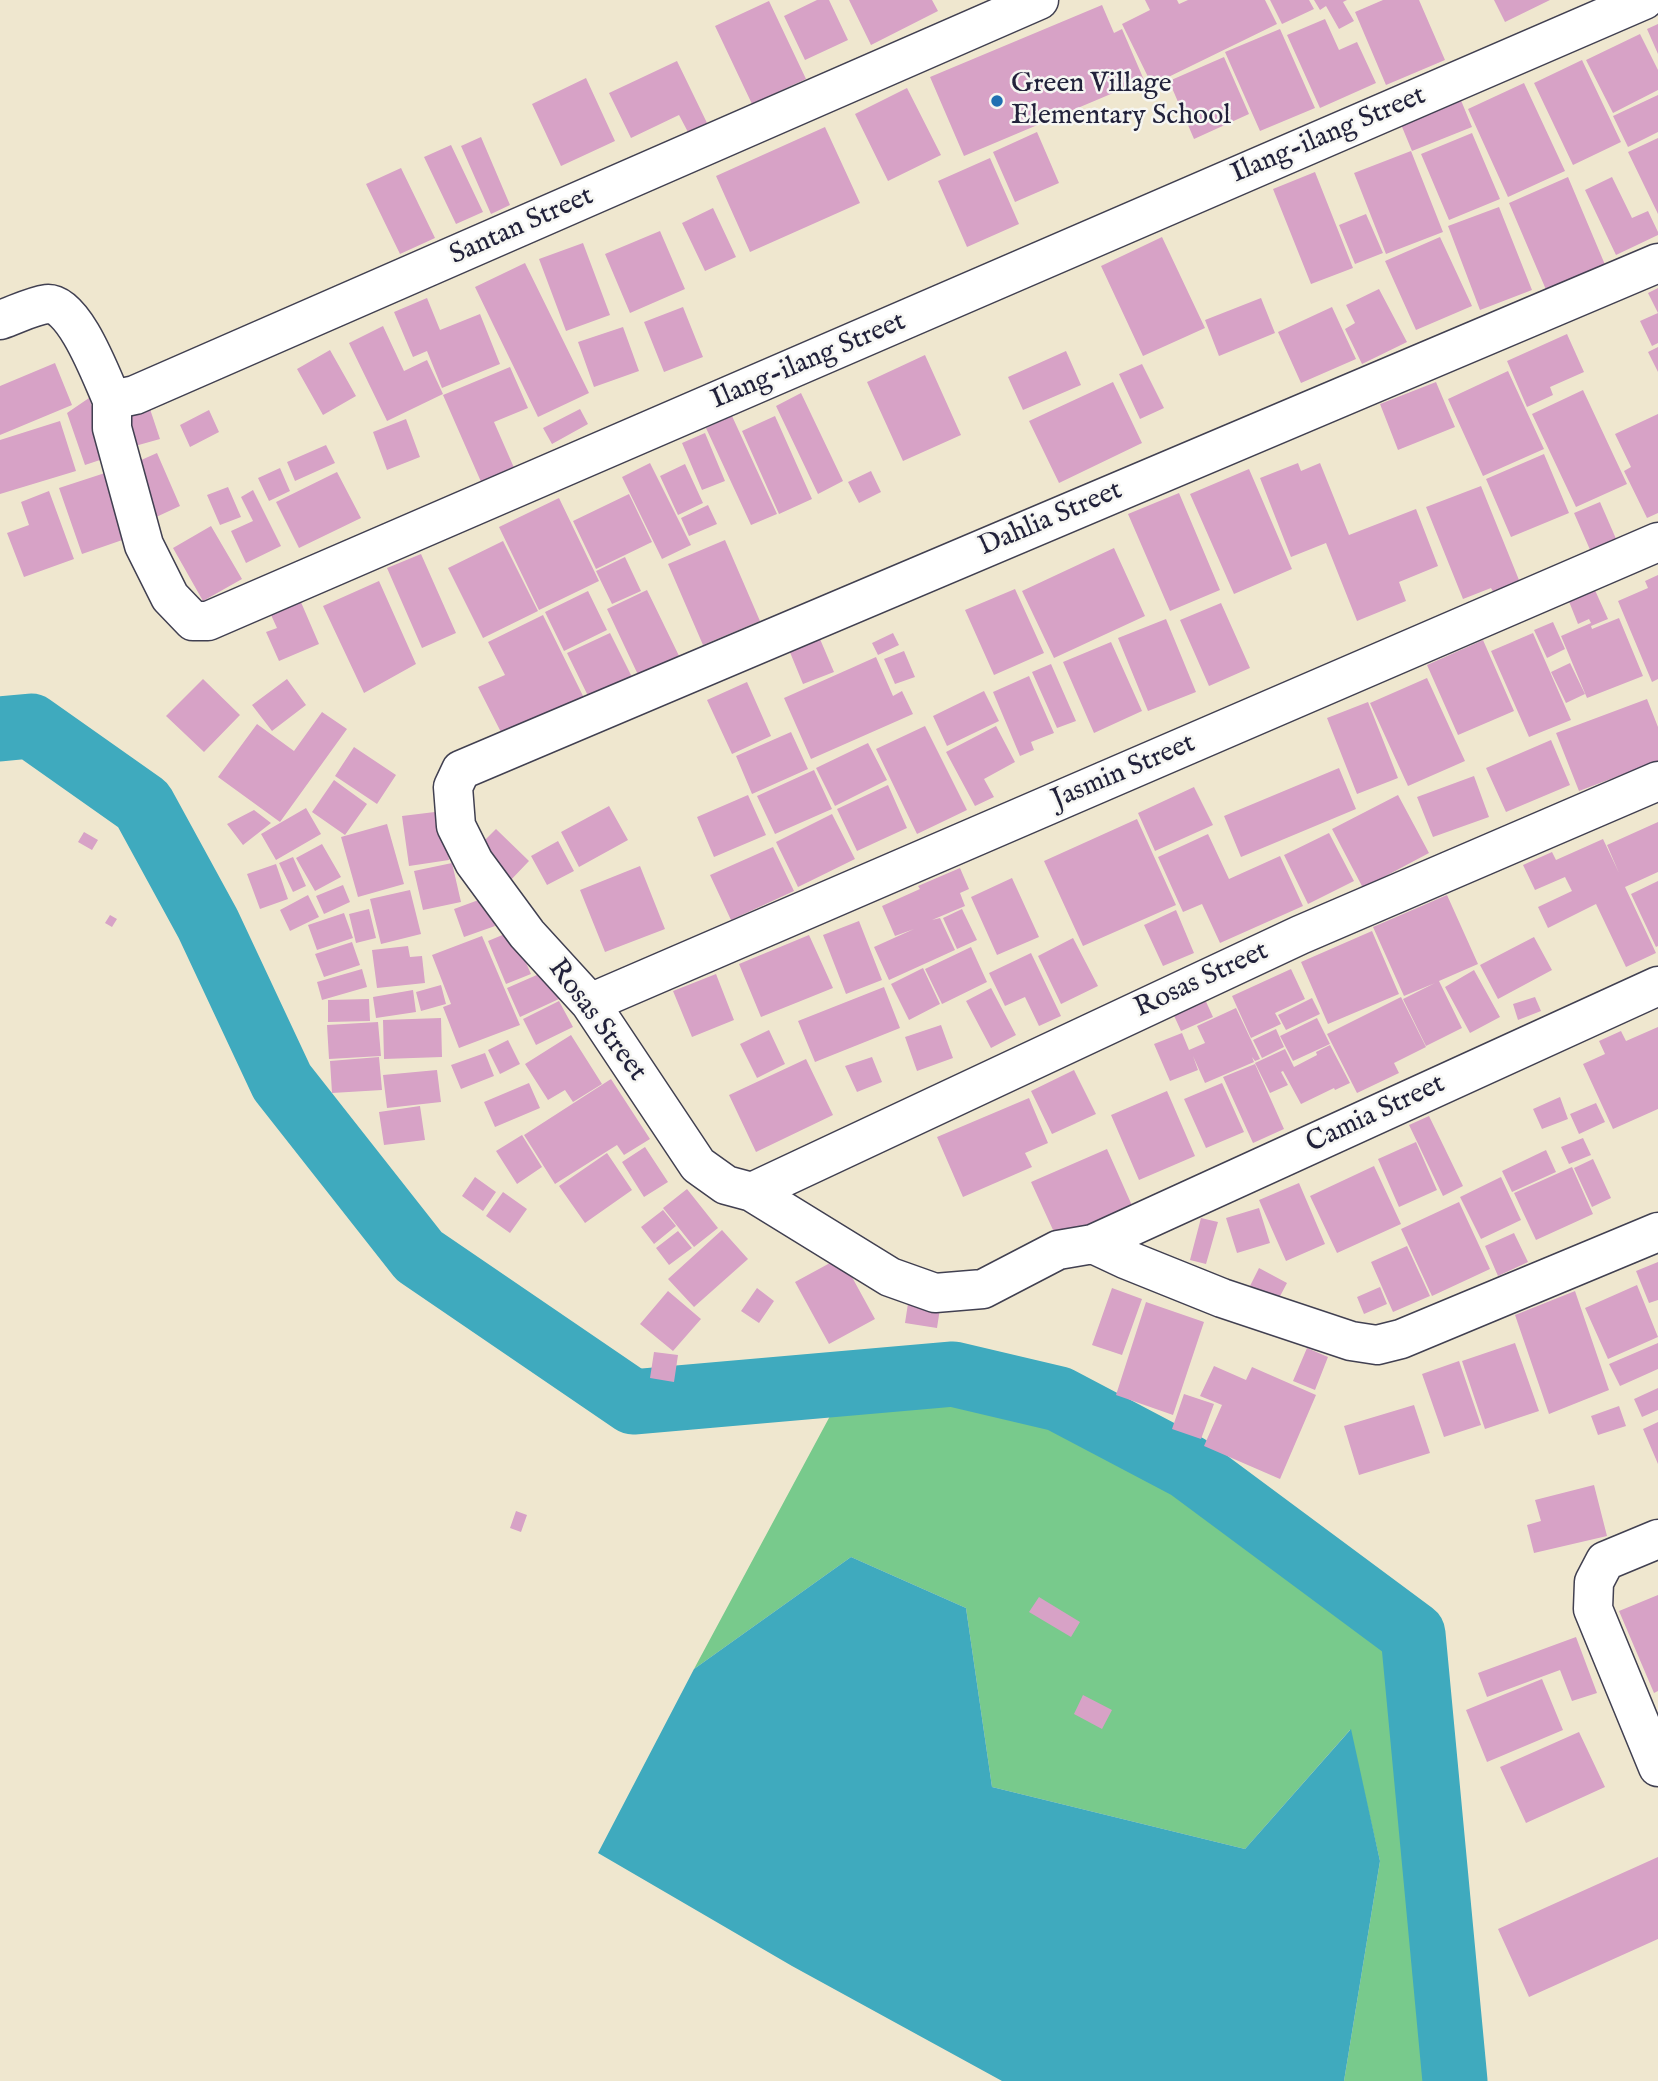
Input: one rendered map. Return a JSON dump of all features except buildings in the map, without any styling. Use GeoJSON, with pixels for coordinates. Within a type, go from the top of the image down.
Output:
{"type":"FeatureCollection","features":[{"type":"Feature","properties":{"kind":"street","name":"Santan Street"},"geometry":{"type":"LineString","coordinates":[[112,400],[163,385],[1038,0]]}},
{"type":"Feature","properties":{"kind":"street","name":"Ilang-ilang Street"},"geometry":{"type":"LineString","coordinates":[[112,400],[112,428],[144,545],[170,597],[193,621],[208,621],[1644,0]]}},
{"type":"Feature","properties":{"kind":"street","name":"Dahlia Street"},"geometry":{"type":"LineString","coordinates":[[453,788],[461,770],[1658,263]]}},
{"type":"Feature","properties":{"kind":"street"},"geometry":{"type":"LineString","coordinates":[[0,320],[49,304],[60,307],[74,322],[112,400]]}},
{"type":"Feature","properties":{"kind":"street","name":"Jasmin Street"},"geometry":{"type":"LineString","coordinates":[[590,1003],[1658,542]]}},
{"type":"Feature","properties":{"kind":"street","name":"Rosas Street"},"geometry":{"type":"LineString","coordinates":[[752,1192],[1300,935],[1658,781]]}},
{"type":"Feature","properties":{"kind":"street","name":"Rosas Street"},"geometry":{"type":"LineString","coordinates":[[453,788],[456,826],[474,862],[527,934],[590,1003],[698,1166],[726,1185],[752,1192],[890,1277]]}},
{"type":"Feature","properties":{"kind":"street","name":"Camia Street"},"geometry":{"type":"LineString","coordinates":[[890,1277],[935,1293],[983,1289],[1058,1250],[1093,1244],[1658,986]]}},
{"type":"Feature","properties":{"kind":"street"},"geometry":{"type":"LineString","coordinates":[[1093,1244],[1222,1298],[1351,1341],[1377,1345],[1401,1339],[1658,1231]]}},
{"type":"Feature","properties":{"kind":"street"},"geometry":{"type":"LineString","coordinates":[[1658,1539],[1605,1561],[1594,1582],[1593,1609],[1658,1766]]}},
{"type":"Feature","properties":{"kind":"green space"},"geometry":{"type":"Polygon","coordinates":[[[980,1402],[1188,1467],[1413,1634],[1455,2081],[1344,2081],[1380,1861],[1350,1730],[1245,1849],[992,1787],[966,1608],[851,1557],[694,1669],[837,1403],[980,1402]]]}},
{"type":"Feature","properties":{"kind":"water"},"geometry":{"type":"Polygon","coordinates":[[[851,1557],[966,1608],[992,1787],[1245,1849],[1351,1729],[1380,1861],[1344,2081],[1002,2081],[792,1966],[598,1853],[694,1669],[851,1557]]]}},
{"type":"Feature","properties":{"kind":"waterway"},"geometry":{"type":"LineString","coordinates":[[0,729],[31,726],[143,805],[208,924],[282,1082],[419,1256],[633,1402],[953,1374],[1059,1399],[1188,1467],[1413,1634],[1455,2081]]}},
{"type":"Feature","properties":{"kind":"place","name":"Green Village Elementary School"},"geometry":{"type":"Point","coordinates":[997,101]}}]}
